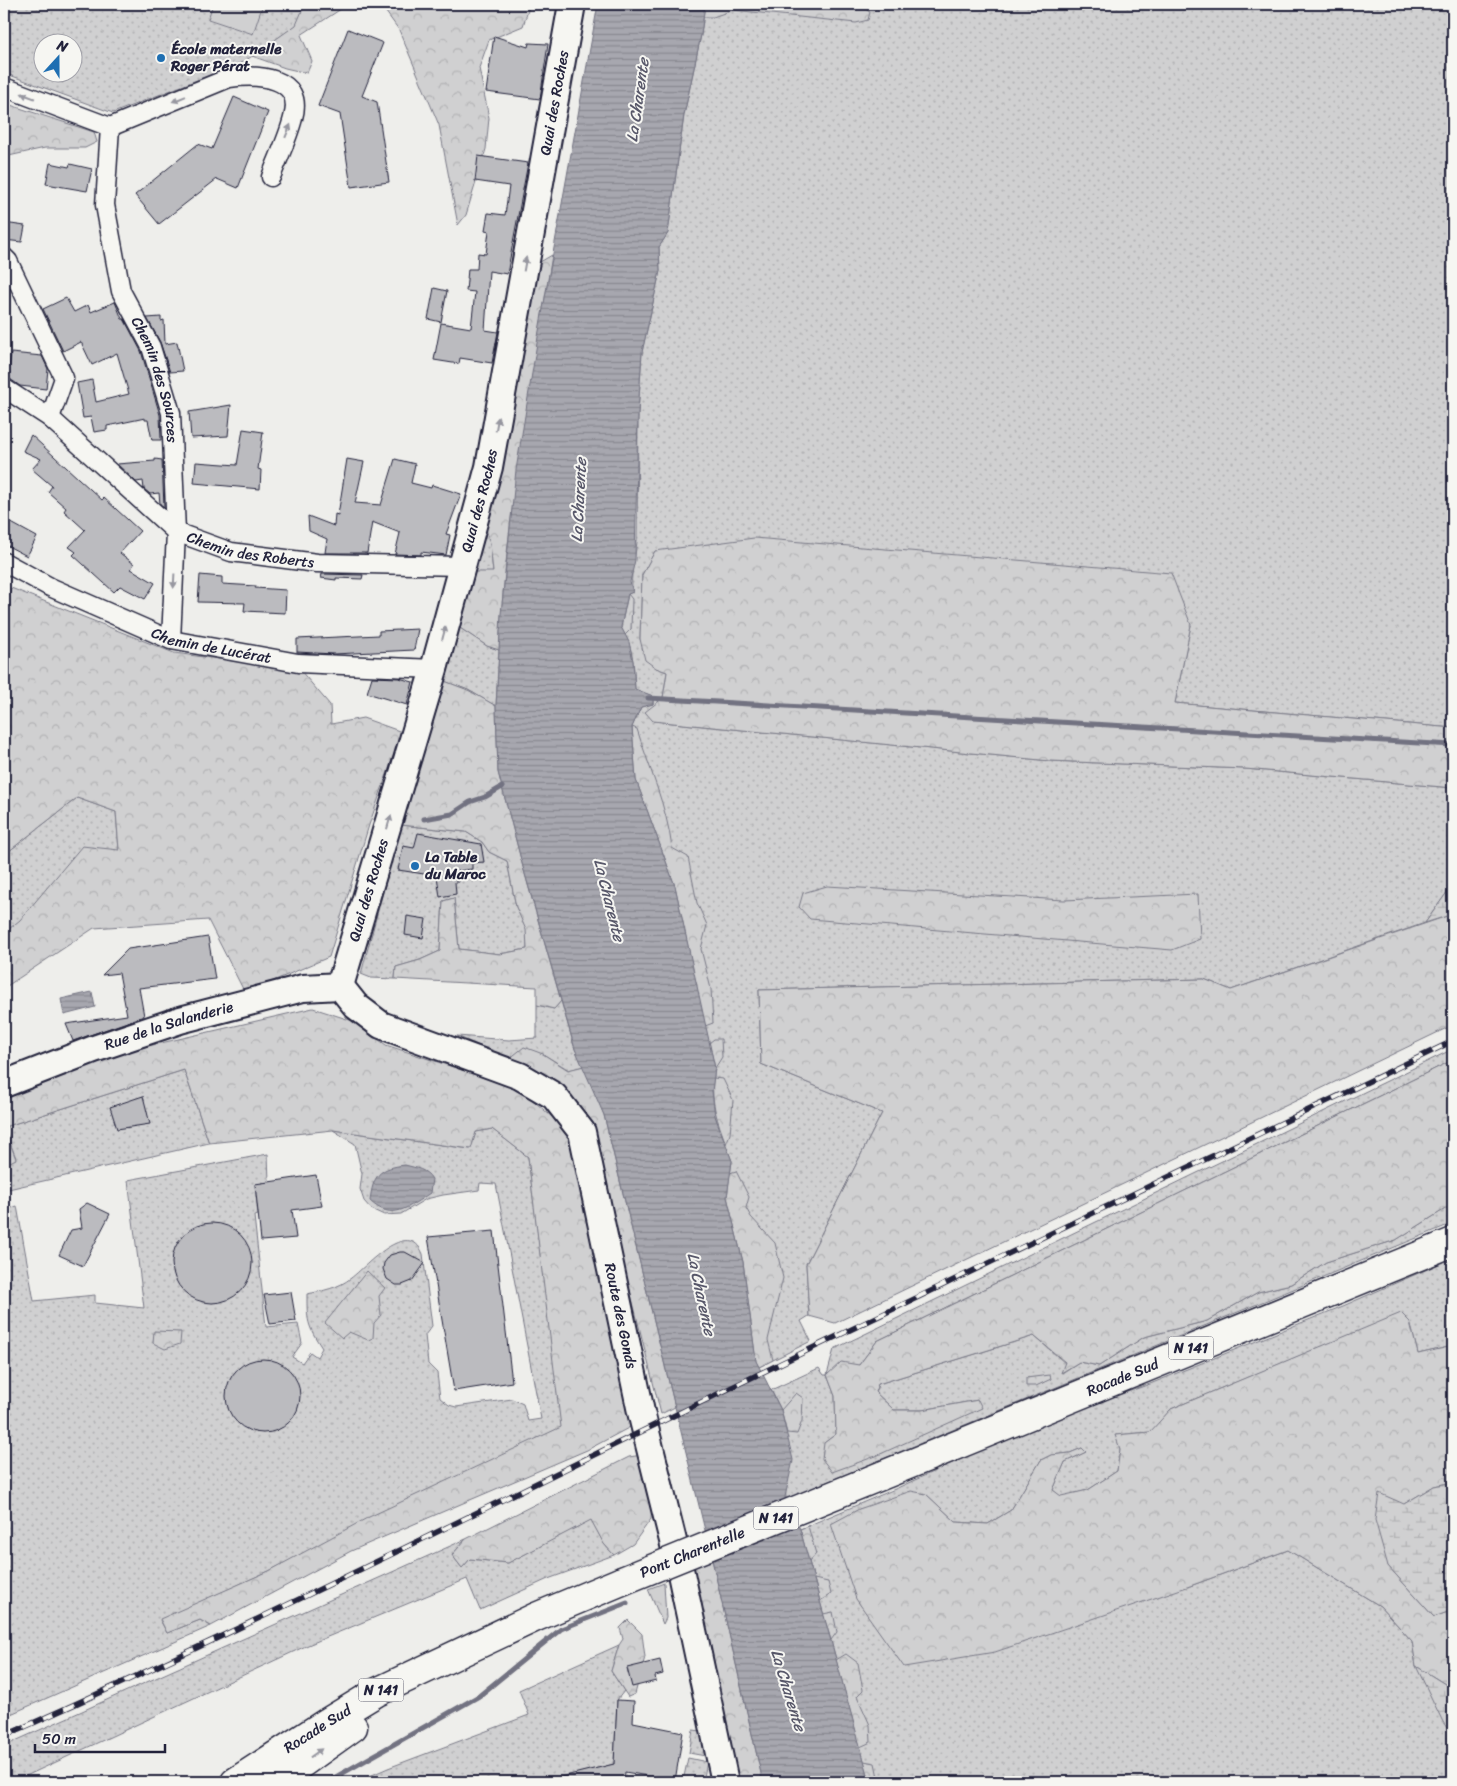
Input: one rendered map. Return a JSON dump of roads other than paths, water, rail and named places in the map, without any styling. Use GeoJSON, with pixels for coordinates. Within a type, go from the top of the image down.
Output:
{"type":"FeatureCollection","features":[{"type":"Feature","properties":{"kind":"highway","name":"Rocade Sud"},"geometry":{"type":"LineString","coordinates":[[930,1456],[1453,1242]]}},
{"type":"Feature","properties":{"kind":"highway","name":"Pont Charentelle"},"geometry":{"type":"LineString","coordinates":[[622,1581],[930,1456]]}},
{"type":"Feature","properties":{"kind":"highway","name":"Rocade Sud"},"geometry":{"type":"LineString","coordinates":[[236,1782],[377,1692],[536,1616],[622,1581]]}},
{"type":"Feature","properties":{"kind":"highway","name":"Rocade Sud"},"geometry":{"type":"LineString","coordinates":[[276,1782],[364,1719],[442,1669],[536,1616]]}},
{"type":"Feature","properties":{"kind":"street","name":"Quai des Roches"},"geometry":{"type":"LineString","coordinates":[[340,986],[434,669],[489,467],[572,4]]}},
{"type":"Feature","properties":{"kind":"street"},"geometry":{"type":"LineString","coordinates":[[4,87],[110,127],[229,78],[246,76],[269,78],[288,88],[295,100],[294,117],[270,177]]}},
{"type":"Feature","properties":{"kind":"street","name":"Chemin des Sources"},"geometry":{"type":"LineString","coordinates":[[110,127],[105,205],[121,291],[151,347],[171,413],[176,532],[171,640]]}},
{"type":"Feature","properties":{"kind":"street"},"geometry":{"type":"LineString","coordinates":[[4,257],[8,261],[64,378],[50,418]]}},
{"type":"Feature","properties":{"kind":"street","name":"Chemin des Roberts"},"geometry":{"type":"LineString","coordinates":[[4,388],[50,418],[176,532],[231,552],[317,563],[462,566]]}},
{"type":"Feature","properties":{"kind":"street","name":"Chemin de Lucérat"},"geometry":{"type":"LineString","coordinates":[[4,562],[50,587],[171,640],[298,662],[434,669]]}},
{"type":"Feature","properties":{"kind":"street","name":"Rue de la Salanderie"},"geometry":{"type":"LineString","coordinates":[[4,1084],[94,1049],[180,1020],[303,988],[340,986]]}},
{"type":"Feature","properties":{"kind":"street","name":"Route des Gonds"},"geometry":{"type":"LineString","coordinates":[[340,986],[356,1006],[381,1024],[520,1076],[554,1096],[582,1132],[641,1412],[680,1569],[725,1782]]}},
{"type":"Feature","properties":{"kind":"water","name":"La Charente"},"geometry":{"type":"Polygon","coordinates":[[[598,4],[705,4],[701,35],[684,115],[668,233],[659,247],[660,271],[642,352],[638,413],[635,560],[630,582],[633,592],[628,594],[621,627],[629,642],[633,661],[635,689],[653,696],[653,704],[641,707],[632,727],[636,780],[675,886],[715,1068],[712,1091],[715,1116],[732,1161],[727,1197],[743,1262],[756,1361],[781,1410],[793,1460],[785,1497],[800,1529],[870,1782],[763,1782],[711,1555],[604,1115],[575,1049],[498,772],[496,706],[501,614],[516,470],[598,4]]]}},
{"type":"Feature","properties":{"kind":"water"},"geometry":{"type":"Polygon","coordinates":[[[92,992],[95,1007],[64,1015],[61,999],[92,992]]]}},
{"type":"Feature","properties":{"kind":"water"},"geometry":{"type":"Polygon","coordinates":[[[405,1165],[420,1169],[430,1176],[432,1179],[430,1193],[408,1207],[393,1211],[386,1211],[370,1201],[373,1185],[379,1174],[389,1168],[405,1165]]]}},
{"type":"Feature","properties":{"kind":"waterway"},"geometry":{"type":"LineString","coordinates":[[648,698],[1453,745]]}},
{"type":"Feature","properties":{"kind":"waterway"},"geometry":{"type":"LineString","coordinates":[[424,819],[452,814],[470,802],[485,797],[502,787]]}},
{"type":"Feature","properties":{"kind":"waterway"},"geometry":{"type":"LineString","coordinates":[[327,1782],[479,1696],[561,1629],[627,1603]]}},
{"type":"Feature","properties":{"kind":"railway"},"geometry":{"type":"LineString","coordinates":[[4,1736],[314,1592],[905,1303],[1453,1041]]}},
{"type":"Feature","properties":{"kind":"place","name":"École maternelle Roger Pérat"},"geometry":{"type":"Point","coordinates":[161,58]}},
{"type":"Feature","properties":{"kind":"place","name":"La Table du Maroc"},"geometry":{"type":"Point","coordinates":[415,866]}}]}
